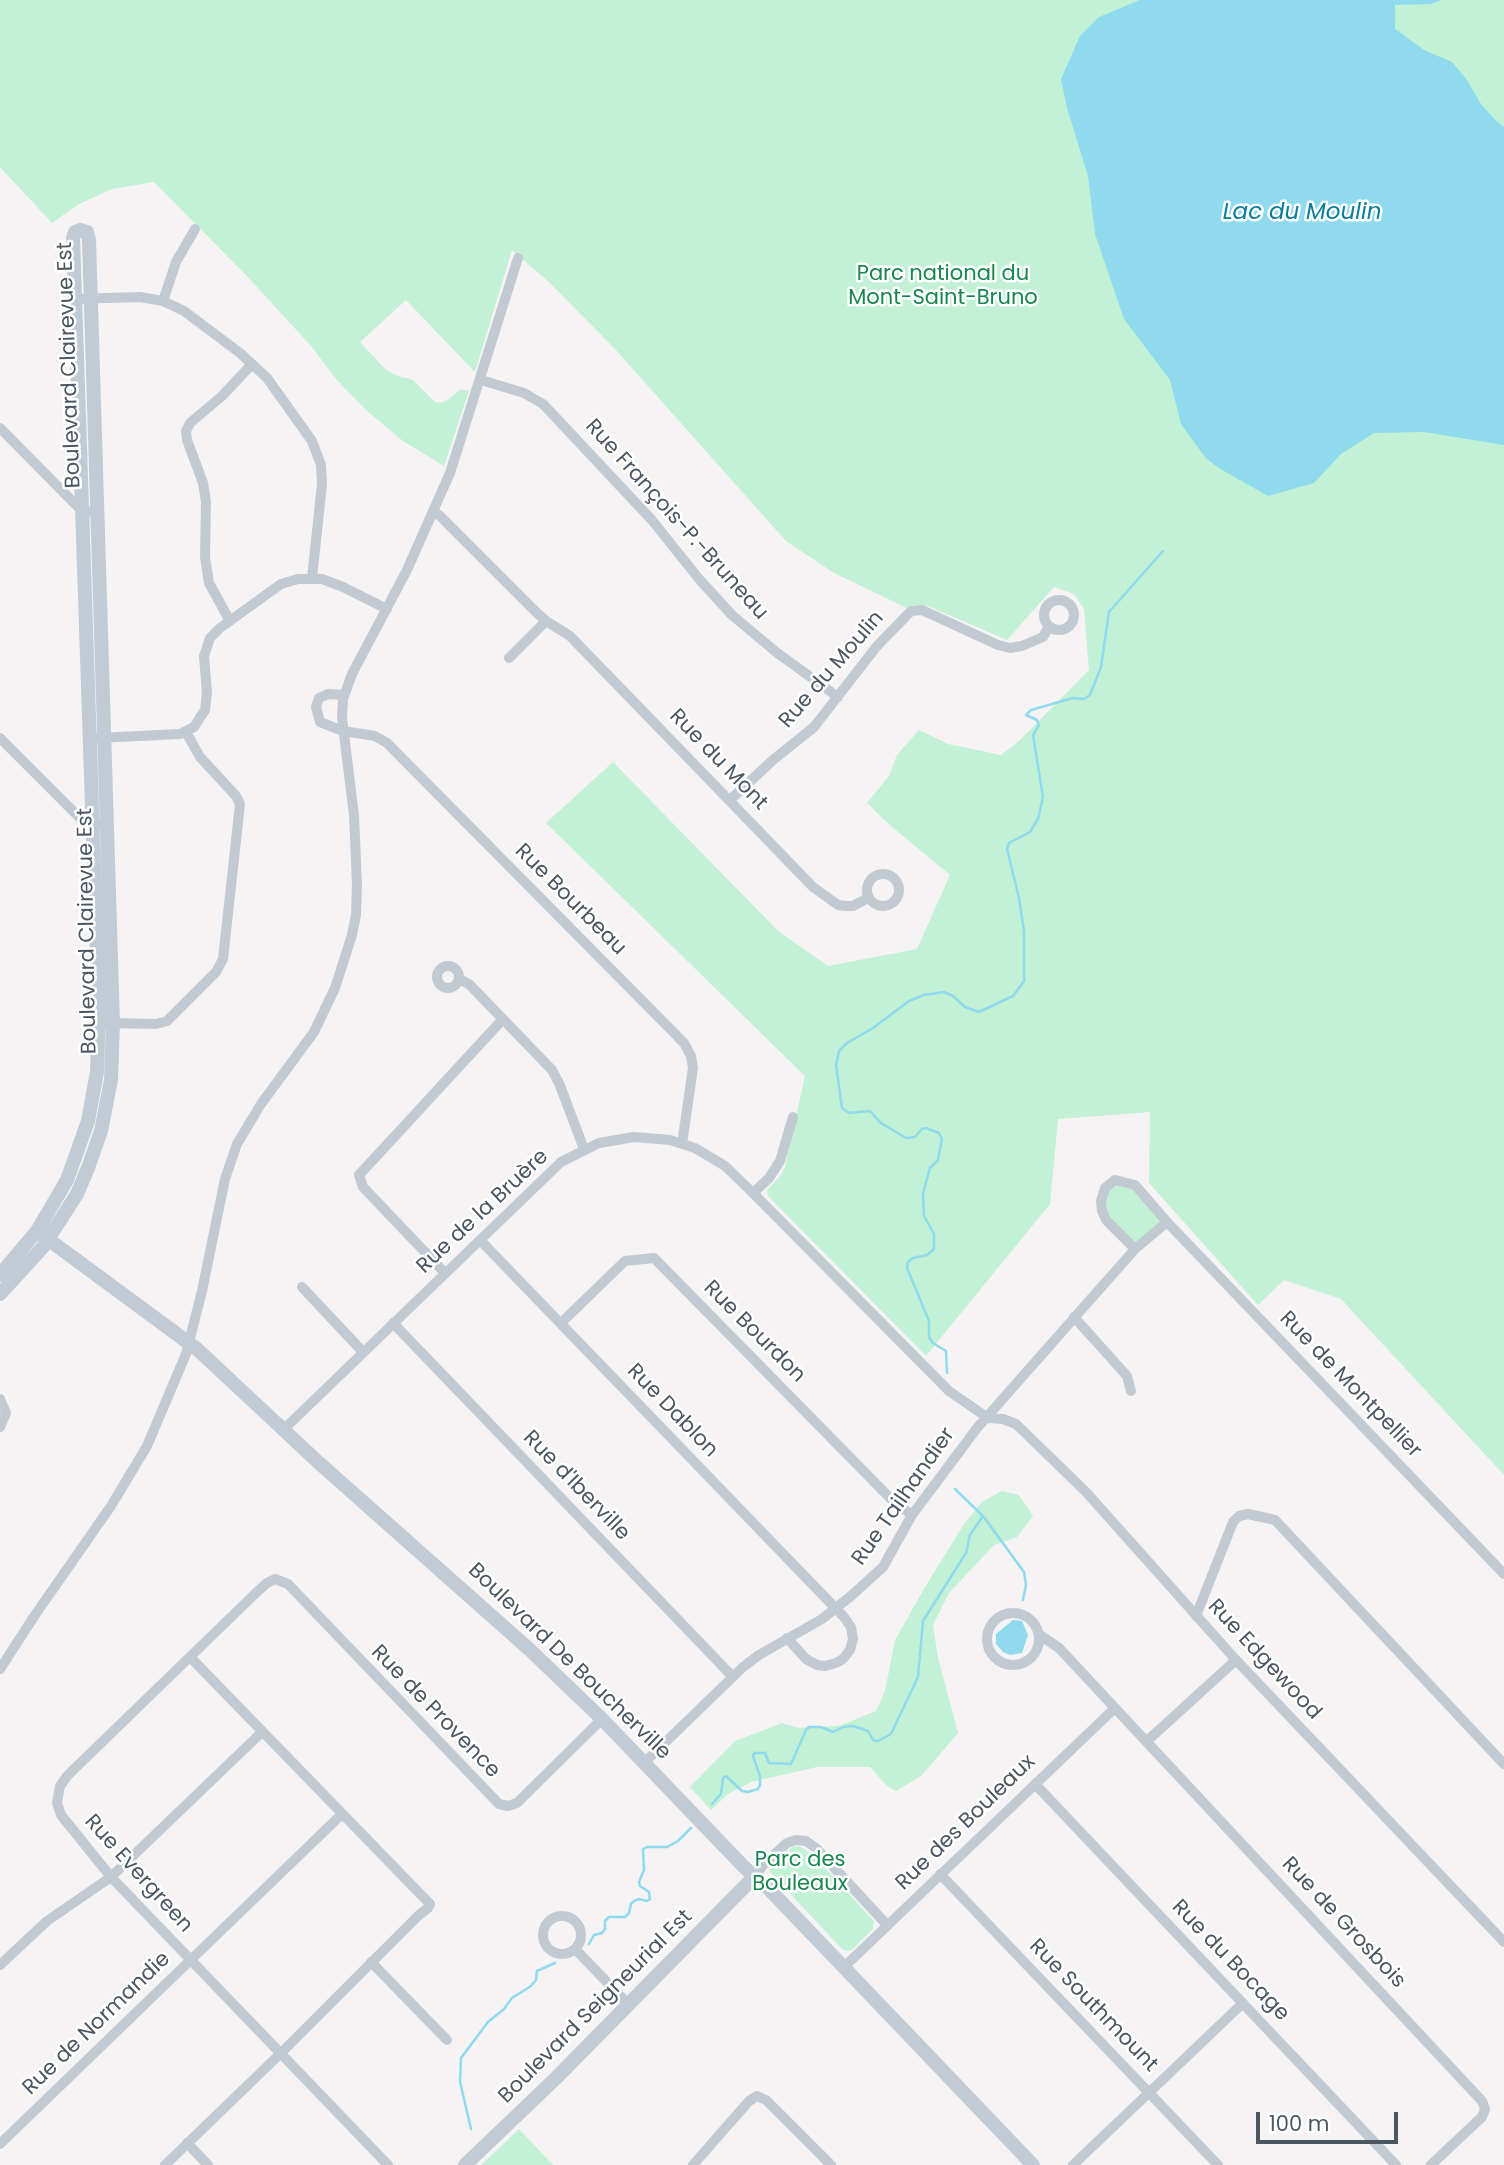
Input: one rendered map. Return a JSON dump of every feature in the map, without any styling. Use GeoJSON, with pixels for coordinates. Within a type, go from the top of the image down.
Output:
{"type":"FeatureCollection","features":[{"type":"Feature","properties":{"kind":"street"},"geometry":{"type":"LineString","coordinates":[[163,301],[176,262],[195,229]]}},
{"type":"Feature","properties":{"kind":"street"},"geometry":{"type":"LineString","coordinates":[[0,1670],[111,1506],[133,1471],[162,1413],[189,1343],[225,1179],[233,1154],[261,1104],[320,1023],[335,988],[352,935],[357,900],[352,795],[343,731],[344,695],[434,512],[450,473],[518,258]]}},
{"type":"Feature","properties":{"kind":"street"},"geometry":{"type":"LineString","coordinates":[[83,298],[140,296],[163,301],[184,311],[267,379],[308,434],[320,459],[322,478],[312,578]]}},
{"type":"Feature","properties":{"kind":"street","name":"Boulevard Clairevue Est"},"geometry":{"type":"LineString","coordinates":[[0,1294],[21,1273],[43,1236],[67,1180],[88,1121],[106,1023],[83,298]]}},
{"type":"Feature","properties":{"kind":"street"},"geometry":{"type":"LineString","coordinates":[[230,621],[209,583],[205,557],[206,502],[203,483],[186,431],[190,423],[222,396],[252,364]]}},
{"type":"Feature","properties":{"kind":"street","name":"Rue François-P.-Bruneau"},"geometry":{"type":"LineString","coordinates":[[481,380],[523,393],[543,404],[651,519],[732,615],[776,652],[838,697]]}},
{"type":"Feature","properties":{"kind":"street"},"geometry":{"type":"LineString","coordinates":[[0,428],[90,512]]}},
{"type":"Feature","properties":{"kind":"street","name":"Rue du Mont"},"geometry":{"type":"LineString","coordinates":[[434,512],[547,621],[570,636],[825,897],[838,905],[846,906],[853,906],[868,898]]}},
{"type":"Feature","properties":{"kind":"street"},"geometry":{"type":"LineString","coordinates":[[97,738],[186,732],[197,724],[205,710],[207,693],[204,656],[208,642],[216,631],[276,587],[292,580],[312,578],[337,584],[387,609]]}},
{"type":"Feature","properties":{"kind":"street","name":"Rue du Moulin"},"geometry":{"type":"LineString","coordinates":[[730,800],[773,760],[808,733],[877,646],[906,614],[913,610],[922,610],[1010,648],[1043,637],[1049,626]]}},
{"type":"Feature","properties":{"kind":"street"},"geometry":{"type":"LineString","coordinates":[[509,658],[547,621]]}},
{"type":"Feature","properties":{"kind":"street"},"geometry":{"type":"LineString","coordinates":[[343,731],[320,722],[316,707],[323,695],[344,695]]}},
{"type":"Feature","properties":{"kind":"street","name":"Rue Bourbeau"},"geometry":{"type":"LineString","coordinates":[[343,731],[375,736],[390,746],[684,1043],[691,1056],[693,1068],[682,1144]]}},
{"type":"Feature","properties":{"kind":"street"},"geometry":{"type":"LineString","coordinates":[[106,1023],[156,1024],[167,1021],[216,972],[222,962],[240,804],[197,752],[186,732]]}},
{"type":"Feature","properties":{"kind":"street"},"geometry":{"type":"LineString","coordinates":[[0,738],[84,822],[100,824]]}},
{"type":"Feature","properties":{"kind":"street"},"geometry":{"type":"LineString","coordinates":[[459,979],[469,984],[555,1074],[584,1149]]}},
{"type":"Feature","properties":{"kind":"street"},"geometry":{"type":"LineString","coordinates":[[445,1273],[364,1188],[359,1175],[503,1019]]}},
{"type":"Feature","properties":{"kind":"street"},"geometry":{"type":"LineString","coordinates":[[752,1193],[769,1178],[780,1161],[793,1117]]}},
{"type":"Feature","properties":{"kind":"street","name":"Rue de la Bruère"},"geometry":{"type":"LineString","coordinates":[[283,1430],[561,1163],[599,1143],[634,1137],[682,1144],[718,1161],[949,1391],[988,1418]]}},
{"type":"Feature","properties":{"kind":"street","name":"Rue de Montpellier"},"geometry":{"type":"LineString","coordinates":[[1135,1249],[1107,1220],[1102,1211],[1101,1201],[1105,1188],[1115,1180],[1135,1185],[1167,1222],[1504,1574]]}},
{"type":"Feature","properties":{"kind":"street","name":"Rue Tailhandier"},"geometry":{"type":"LineString","coordinates":[[645,1762],[732,1676],[759,1655],[822,1619],[883,1567],[912,1515],[950,1463],[1135,1249],[1167,1222]]}},
{"type":"Feature","properties":{"kind":"street","name":"Boulevard Clairevue Est"},"geometry":{"type":"LineString","coordinates":[[0,1275],[43,1236]]}},
{"type":"Feature","properties":{"kind":"street","name":"Boulevard De Boucherville"},"geometry":{"type":"LineString","coordinates":[[43,1236],[189,1343],[283,1430],[494,1616],[645,1762],[1033,2165]]}},
{"type":"Feature","properties":{"kind":"street","name":"Rue Dablon"},"geometry":{"type":"LineString","coordinates":[[480,1240],[836,1608],[849,1624],[853,1635],[850,1650],[839,1661],[825,1666],[803,1657],[788,1639]]}},
{"type":"Feature","properties":{"kind":"street","name":"Rue Bourdon"},"geometry":{"type":"LineString","coordinates":[[561,1323],[625,1261],[654,1258],[893,1500],[912,1515]]}},
{"type":"Feature","properties":{"kind":"street"},"geometry":{"type":"LineString","coordinates":[[302,1287],[363,1352]]}},
{"type":"Feature","properties":{"kind":"street"},"geometry":{"type":"LineString","coordinates":[[1074,1317],[1127,1376],[1131,1391]]}},
{"type":"Feature","properties":{"kind":"street","name":"Rue d'Iberville"},"geometry":{"type":"LineString","coordinates":[[393,1324],[732,1676]]}},
{"type":"Feature","properties":{"kind":"street"},"geometry":{"type":"LineString","coordinates":[[0,1399],[6,1413],[0,1427]]}},
{"type":"Feature","properties":{"kind":"street","name":"Rue Edgewood"},"geometry":{"type":"LineString","coordinates":[[988,1418],[1003,1419],[1016,1424],[1086,1492],[1236,1660],[1504,1942]]}},
{"type":"Feature","properties":{"kind":"street"},"geometry":{"type":"LineString","coordinates":[[1196,1616],[1233,1522],[1239,1516],[1248,1514],[1275,1520],[1504,1764]]}},
{"type":"Feature","properties":{"kind":"street","name":"Rue de Provence"},"geometry":{"type":"LineString","coordinates":[[275,1579],[288,1584],[499,1804],[508,1806],[517,1803],[602,1719]]}},
{"type":"Feature","properties":{"kind":"street","name":"Rue Evergreen"},"geometry":{"type":"LineString","coordinates":[[275,1579],[259,1590],[70,1773],[62,1782],[57,1803],[61,1815],[111,1877],[388,2165]]}},
{"type":"Feature","properties":{"kind":"street"},"geometry":{"type":"LineString","coordinates":[[1015,1612],[1031,1619],[1040,1636],[1036,1652],[1031,1659],[1015,1665],[999,1661],[993,1656],[987,1641],[991,1624],[1006,1613],[1015,1612]]}},
{"type":"Feature","properties":{"kind":"street","name":"Rue de Grosbois"},"geometry":{"type":"LineString","coordinates":[[1040,1636],[1059,1648],[1482,2101],[1485,2109],[1482,2117],[1432,2165]]}},
{"type":"Feature","properties":{"kind":"street"},"geometry":{"type":"LineString","coordinates":[[165,2165],[430,1905],[429,1900],[191,1658]]}},
{"type":"Feature","properties":{"kind":"street"},"geometry":{"type":"LineString","coordinates":[[1146,1741],[1236,1660]]}},
{"type":"Feature","properties":{"kind":"street","name":"Rue des Bouleaux"},"geometry":{"type":"LineString","coordinates":[[844,1967],[1115,1708]]}},
{"type":"Feature","properties":{"kind":"street"},"geometry":{"type":"LineString","coordinates":[[0,1965],[47,1921],[111,1877],[262,1732]]}},
{"type":"Feature","properties":{"kind":"street","name":"Rue du Bocage"},"geometry":{"type":"LineString","coordinates":[[1035,1784],[1396,2165]]}},
{"type":"Feature","properties":{"kind":"street","name":"Rue de Normandie"},"geometry":{"type":"LineString","coordinates":[[0,2144],[342,1814]]}},
{"type":"Feature","properties":{"kind":"street"},"geometry":{"type":"LineString","coordinates":[[755,1876],[787,1843],[806,1841],[816,1848],[887,1925]]}},
{"type":"Feature","properties":{"kind":"street","name":"Rue Southmount"},"geometry":{"type":"LineString","coordinates":[[940,1874],[1219,2165]]}},
{"type":"Feature","properties":{"kind":"street","name":"Boulevard Seigneurial Est"},"geometry":{"type":"LineString","coordinates":[[465,2165],[556,2078],[755,1876]]}},
{"type":"Feature","properties":{"kind":"street"},"geometry":{"type":"LineString","coordinates":[[558,1915],[576,1920],[582,1938],[575,1949],[570,1953],[557,1954],[547,1946],[543,1934],[547,1922],[558,1915]]}},
{"type":"Feature","properties":{"kind":"street"},"geometry":{"type":"LineString","coordinates":[[575,1949],[629,2005]]}},
{"type":"Feature","properties":{"kind":"street"},"geometry":{"type":"LineString","coordinates":[[372,1962],[447,2040]]}},
{"type":"Feature","properties":{"kind":"street"},"geometry":{"type":"LineString","coordinates":[[1073,2165],[1243,2003]]}},
{"type":"Feature","properties":{"kind":"street"},"geometry":{"type":"LineString","coordinates":[[693,2165],[755,2097],[766,2100],[831,2165]]}},
{"type":"Feature","properties":{"kind":"street"},"geometry":{"type":"LineString","coordinates":[[187,2144],[208,2165]]}},
{"type":"Feature","properties":{"kind":"green space","name":"Parc national du Mont-Saint-Bruno"},"geometry":{"type":"Polygon","coordinates":[[[0,0],[1504,0],[1504,1475],[1341,1299],[1284,1280],[1258,1305],[1149,1183],[1150,1112],[1058,1119],[1050,1204],[926,1356],[768,1196],[767,1190],[785,1167],[805,1076],[546,823],[613,762],[778,931],[828,966],[917,949],[950,875],[867,803],[889,776],[897,755],[919,730],[948,744],[1001,755],[1019,741],[1089,670],[1084,609],[1074,594],[1054,587],[1007,640],[928,606],[914,605],[907,608],[834,573],[786,541],[615,349],[549,282],[512,250],[475,372],[406,300],[360,342],[385,369],[413,380],[435,402],[448,400],[461,389],[469,391],[444,466],[403,441],[367,411],[246,275],[154,182],[112,189],[79,204],[52,223],[0,167],[0,0]]]}},
{"type":"Feature","properties":{"kind":"green space"},"geometry":{"type":"Polygon","coordinates":[[[1110,1183],[1135,1185],[1167,1222],[1135,1249],[1106,1220],[1105,1188],[1110,1183]]]}},
{"type":"Feature","properties":{"kind":"green space"},"geometry":{"type":"Polygon","coordinates":[[[1002,1491],[1019,1495],[1033,1516],[1017,1537],[994,1545],[949,1593],[933,1625],[938,1658],[958,1733],[921,1776],[896,1791],[887,1786],[870,1767],[817,1767],[751,1782],[728,1794],[711,1810],[690,1787],[735,1741],[782,1723],[799,1728],[839,1726],[876,1711],[885,1691],[895,1640],[925,1587],[964,1524],[982,1502],[1002,1491]]]}},
{"type":"Feature","properties":{"kind":"green space","name":"Parc des Bouleaux"},"geometry":{"type":"Polygon","coordinates":[[[799,1846],[813,1855],[874,1921],[873,1929],[852,1950],[845,1951],[841,1948],[769,1871],[784,1854],[799,1846]]]}},
{"type":"Feature","properties":{"kind":"green space"},"geometry":{"type":"Polygon","coordinates":[[[519,2129],[553,2165],[481,2165],[497,2150],[519,2129]]]}},
{"type":"Feature","properties":{"kind":"water","name":"Lac du Moulin"},"geometry":{"type":"Polygon","coordinates":[[[1140,0],[1442,0],[1431,4],[1395,5],[1395,29],[1424,50],[1452,62],[1467,80],[1481,104],[1504,127],[1504,445],[1424,432],[1374,433],[1341,454],[1314,483],[1268,496],[1217,467],[1205,457],[1181,424],[1170,380],[1124,319],[1095,234],[1088,176],[1061,79],[1080,36],[1099,17],[1140,0]]]}},
{"type":"Feature","properties":{"kind":"water"},"geometry":{"type":"Polygon","coordinates":[[[1013,1620],[1022,1621],[1028,1635],[1022,1653],[1010,1655],[996,1644],[996,1634],[1013,1620]]]}},
{"type":"Feature","properties":{"kind":"waterway"},"geometry":{"type":"LineString","coordinates":[[947,1373],[946,1351],[929,1337],[929,1321],[907,1268],[908,1262],[913,1258],[927,1255],[934,1249],[934,1234],[924,1216],[923,1193],[930,1168],[938,1160],[942,1139],[939,1133],[926,1128],[915,1137],[906,1138],[881,1123],[870,1111],[849,1113],[842,1108],[836,1065],[839,1051],[909,1001],[924,995],[944,992],[965,1007],[979,1012],[1013,996],[1024,981],[1024,931],[1007,849],[1009,843],[1030,832],[1038,819],[1043,797],[1033,735],[1039,725],[1037,720],[1026,715],[1031,710],[1073,698],[1084,699],[1090,695],[1101,667],[1109,612],[1163,551]]}},
{"type":"Feature","properties":{"kind":"waterway"},"geometry":{"type":"LineString","coordinates":[[712,1804],[721,1794],[723,1778],[726,1776],[742,1791],[758,1789],[760,1776],[753,1755],[755,1753],[765,1753],[769,1763],[791,1764],[809,1727],[821,1727],[833,1732],[853,1726],[868,1731],[873,1740],[878,1741],[891,1734],[918,1677],[923,1621],[966,1553],[970,1535],[983,1516],[955,1489]]}},
{"type":"Feature","properties":{"kind":"waterway"},"geometry":{"type":"LineString","coordinates":[[983,1516],[1024,1572],[1026,1585],[1023,1600]]}},
{"type":"Feature","properties":{"kind":"waterway"},"geometry":{"type":"LineString","coordinates":[[589,1944],[594,1935],[605,1929],[605,1921],[609,1917],[625,1917],[634,1901],[650,1899],[649,1892],[640,1886],[639,1882],[644,1870],[643,1849],[667,1847],[678,1841],[691,1828]]}},
{"type":"Feature","properties":{"kind":"waterway"},"geometry":{"type":"LineString","coordinates":[[471,2129],[460,2082],[461,2058],[488,2022],[504,2009],[512,1998],[531,1986],[536,1980],[537,1971],[555,1963]]}}]}
